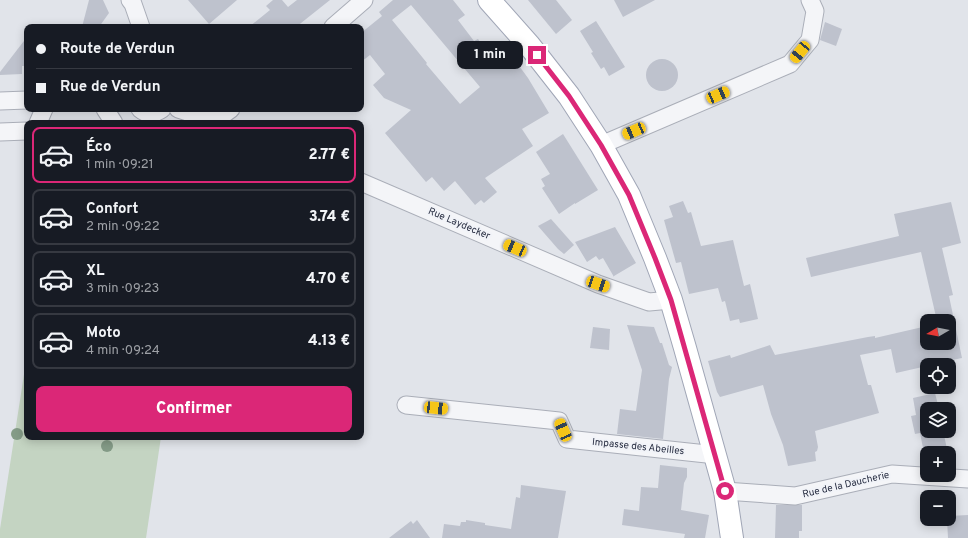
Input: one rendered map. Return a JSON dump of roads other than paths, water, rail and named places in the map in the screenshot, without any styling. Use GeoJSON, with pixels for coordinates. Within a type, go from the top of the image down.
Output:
{"type":"FeatureCollection","features":[{"type":"Feature","properties":{"kind":"main road"},"geometry":{"type":"LineString","coordinates":[[489,0],[529,45],[569,96],[601,145],[629,195],[671,300],[716,455],[725,491],[732,538]]}},
{"type":"Feature","properties":{"kind":"street"},"geometry":{"type":"LineString","coordinates":[[130,0],[133,4],[140,24]]}},
{"type":"Feature","properties":{"kind":"street"},"geometry":{"type":"LineString","coordinates":[[336,24],[364,0]]}},
{"type":"Feature","properties":{"kind":"street"},"geometry":{"type":"LineString","coordinates":[[601,145],[790,64],[810,40],[815,11],[810,0]]}},
{"type":"Feature","properties":{"kind":"street"},"geometry":{"type":"LineString","coordinates":[[0,101],[24,100]]}},
{"type":"Feature","properties":{"kind":"street"},"geometry":{"type":"LineString","coordinates":[[145,112],[152,114],[156,112]]}},
{"type":"Feature","properties":{"kind":"street"},"geometry":{"type":"LineString","coordinates":[[187,112],[210,120]]}},
{"type":"Feature","properties":{"kind":"street"},"geometry":{"type":"LineString","coordinates":[[218,120],[228,112]]}},
{"type":"Feature","properties":{"kind":"street"},"geometry":{"type":"LineString","coordinates":[[0,132],[24,131]]}},
{"type":"Feature","properties":{"kind":"street","name":"Rue Laydecker"},"geometry":{"type":"LineString","coordinates":[[364,183],[598,284],[649,302],[671,300]]}},
{"type":"Feature","properties":{"kind":"street","name":"Impasse des Abeilles"},"geometry":{"type":"LineString","coordinates":[[406,405],[559,421],[567,440],[716,455]]}},
{"type":"Feature","properties":{"kind":"street","name":"Rue de la Daucherie"},"geometry":{"type":"LineString","coordinates":[[725,491],[795,496],[892,474],[968,479]]}}]}
